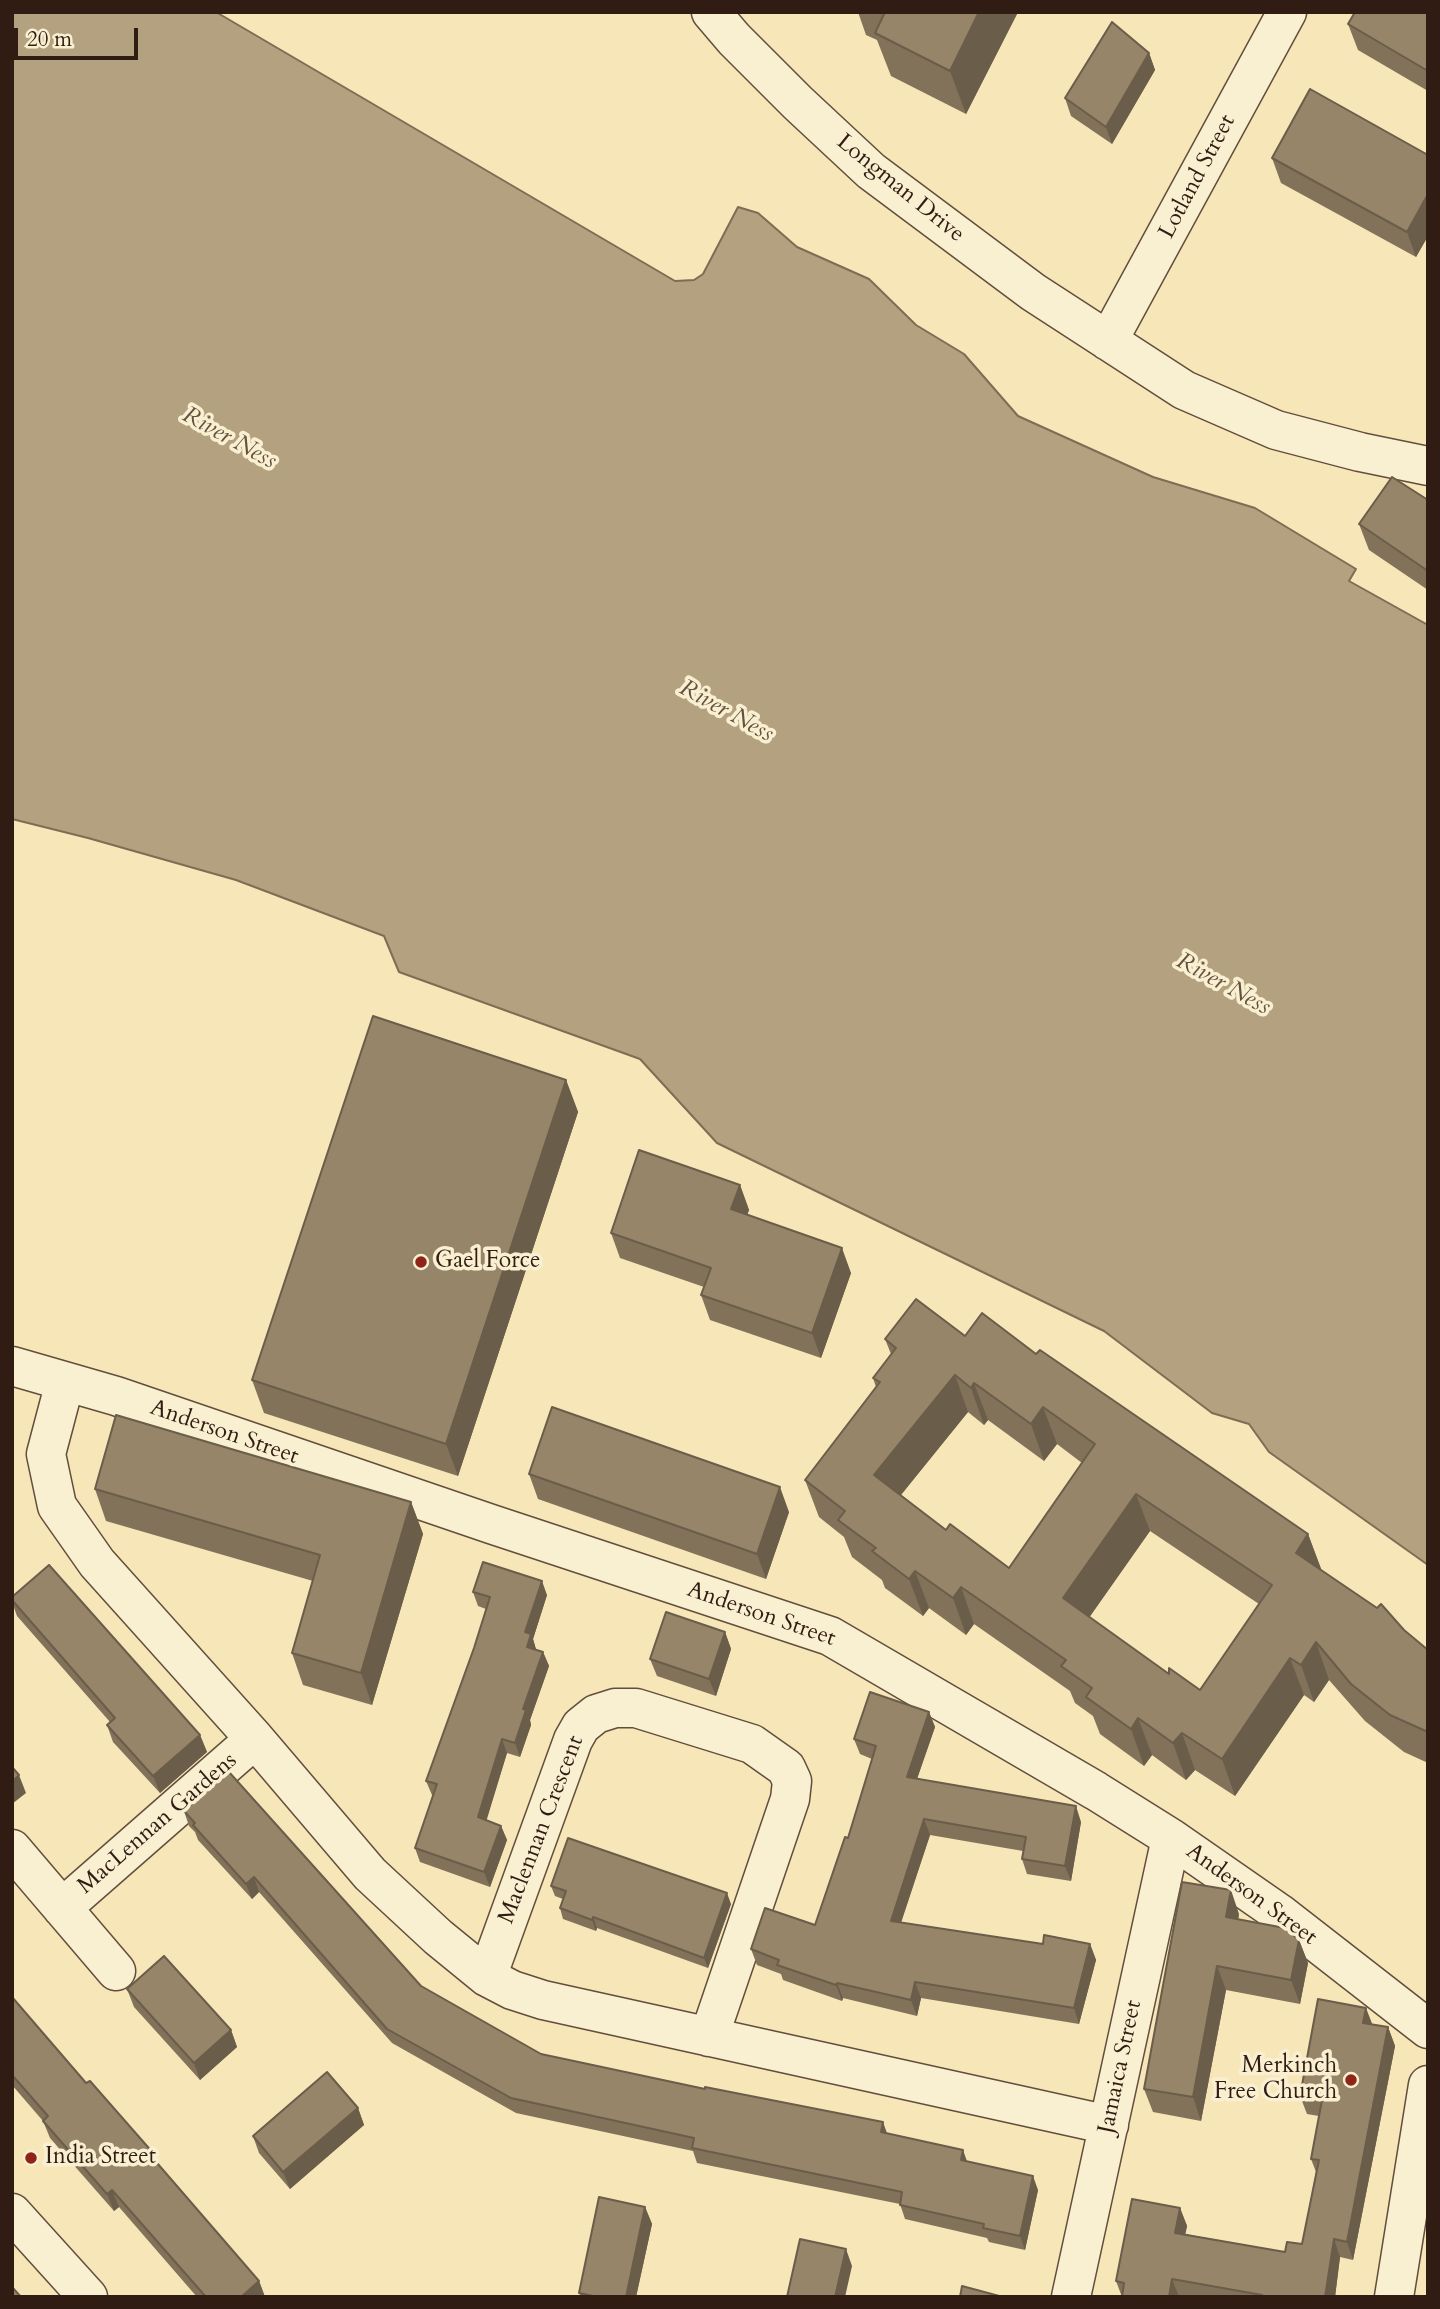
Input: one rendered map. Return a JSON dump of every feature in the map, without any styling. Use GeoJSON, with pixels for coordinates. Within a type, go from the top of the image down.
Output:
{"type":"FeatureCollection","features":[{"type":"Feature","properties":{"kind":"street","name":"Longman Drive"},"geometry":{"type":"LineString","coordinates":[[711,12],[797,103],[871,171],[1033,292],[1184,390],[1276,430],[1428,466]]}},
{"type":"Feature","properties":{"kind":"street","name":"Lotland Street"},"geometry":{"type":"LineString","coordinates":[[1108,341],[1287,12]]}},
{"type":"Feature","properties":{"kind":"street","name":"Anderson Street"},"geometry":{"type":"LineString","coordinates":[[12,1366],[116,1396],[830,1636],[1096,1791],[1171,1838],[1279,1913],[1428,2029]]}},
{"type":"Feature","properties":{"kind":"street"},"geometry":{"type":"LineString","coordinates":[[65,1382],[46,1454],[57,1506],[97,1563],[255,1739],[370,1874],[438,1937],[487,1977],[512,1990],[543,2000],[1109,2125]]}},
{"type":"Feature","properties":{"kind":"street","name":"Maclennan Crescent"},"geometry":{"type":"LineString","coordinates":[[487,1977],[573,1740],[581,1726],[596,1714],[615,1708],[636,1708],[752,1744],[786,1768],[792,1781],[790,1799],[709,2037]]}},
{"type":"Feature","properties":{"kind":"street","name":"MacLennan Gardens"},"geometry":{"type":"LineString","coordinates":[[62,1908],[255,1739]]}},
{"type":"Feature","properties":{"kind":"street","name":"Jamaica Street"},"geometry":{"type":"LineString","coordinates":[[1071,2297],[1171,1838]]}},
{"type":"Feature","properties":{"kind":"street","name":"MacLennan Gardens"},"geometry":{"type":"LineString","coordinates":[[12,1849],[116,1971]]}},
{"type":"Feature","properties":{"kind":"street"},"geometry":{"type":"LineString","coordinates":[[1394,2297],[1428,2085]]}},
{"type":"Feature","properties":{"kind":"street"},"geometry":{"type":"LineString","coordinates":[[12,2213],[88,2297]]}},
{"type":"Feature","properties":{"kind":"water","name":"River Ness"},"geometry":{"type":"Polygon","coordinates":[[[12,12],[216,12],[675,281],[694,280],[703,274],[738,207],[758,213],[797,247],[869,279],[916,325],[964,354],[1018,416],[1153,477],[1255,508],[1356,569],[1349,581],[1428,625],[1428,1565],[1269,1452],[1249,1424],[1212,1413],[1104,1331],[717,1143],[640,1059],[399,972],[384,936],[236,880],[12,819],[12,12]]]}},
{"type":"Feature","properties":{"kind":"building"},"geometry":{"type":"Polygon","coordinates":[[[885,12],[979,12],[950,71],[875,33],[885,12]]]}},
{"type":"Feature","properties":{"kind":"building"},"geometry":{"type":"Polygon","coordinates":[[[1355,12],[1428,12],[1428,71],[1348,24],[1355,12]]]}},
{"type":"Feature","properties":{"kind":"building"},"geometry":{"type":"Polygon","coordinates":[[[1112,22],[1149,53],[1106,127],[1065,98],[1112,22]]]}},
{"type":"Feature","properties":{"kind":"building"},"geometry":{"type":"Polygon","coordinates":[[[1310,89],[1428,155],[1428,194],[1407,232],[1272,158],[1310,89]]]}},
{"type":"Feature","properties":{"kind":"building"},"geometry":{"type":"Polygon","coordinates":[[[1392,477],[1428,500],[1428,571],[1359,524],[1392,477]]]}},
{"type":"Feature","properties":{"kind":"building","name":"Gael Force"},"geometry":{"type":"Polygon","coordinates":[[[373,1016],[566,1080],[446,1444],[252,1380],[373,1016]]]}},
{"type":"Feature","properties":{"kind":"building"},"geometry":{"type":"Polygon","coordinates":[[[639,1150],[740,1185],[731,1209],[842,1248],[812,1333],[701,1295],[711,1268],[611,1233],[639,1150]]]}},
{"type":"Feature","properties":{"kind":"building"},"geometry":{"type":"Polygon","coordinates":[[[916,1299],[965,1336],[982,1313],[1036,1354],[1040,1350],[1308,1534],[1296,1553],[1377,1608],[1381,1604],[1404,1630],[1428,1650],[1428,1732],[1390,1715],[1351,1684],[1316,1642],[1301,1665],[1290,1658],[1222,1759],[1182,1733],[1173,1743],[1138,1718],[1131,1729],[1086,1697],[1092,1688],[1061,1666],[1066,1660],[961,1587],[953,1598],[915,1571],[909,1579],[872,1551],[876,1548],[838,1520],[845,1511],[805,1480],[880,1382],[873,1378],[896,1348],[885,1339],[916,1299]],[[955,1375],[874,1475],[946,1530],[950,1524],[1009,1568],[1095,1444],[1043,1407],[1031,1424],[974,1383],[971,1388],[955,1375]],[[1136,1494],[1063,1598],[1169,1674],[1169,1668],[1200,1690],[1272,1585],[1136,1494]]]}},
{"type":"Feature","properties":{"kind":"building"},"geometry":{"type":"Polygon","coordinates":[[[552,1407],[780,1487],[757,1554],[529,1474],[552,1407]]]}},
{"type":"Feature","properties":{"kind":"building"},"geometry":{"type":"Polygon","coordinates":[[[116,1415],[411,1502],[361,1673],[292,1653],[320,1555],[95,1489],[116,1415]]]}},
{"type":"Feature","properties":{"kind":"building"},"geometry":{"type":"Polygon","coordinates":[[[483,1562],[542,1581],[525,1632],[531,1634],[527,1647],[543,1652],[523,1709],[526,1710],[515,1743],[502,1739],[478,1817],[501,1826],[484,1872],[415,1848],[437,1784],[426,1781],[490,1597],[473,1592],[483,1562]]]}},
{"type":"Feature","properties":{"kind":"building"},"geometry":{"type":"Polygon","coordinates":[[[49,1565],[200,1735],[153,1776],[107,1725],[115,1718],[12,1600],[12,1597],[49,1565]]]}},
{"type":"Feature","properties":{"kind":"building"},"geometry":{"type":"Polygon","coordinates":[[[666,1612],[725,1632],[709,1679],[650,1659],[666,1612]]]}},
{"type":"Feature","properties":{"kind":"building"},"geometry":{"type":"Polygon","coordinates":[[[870,1692],[929,1712],[907,1777],[1076,1806],[1065,1866],[1022,1859],[1026,1837],[924,1819],[891,1921],[1043,1944],[1044,1935],[1090,1944],[1074,2008],[915,1982],[911,2000],[837,1983],[836,1985],[777,1965],[779,1960],[751,1949],[765,1908],[815,1925],[845,1837],[848,1838],[876,1746],[854,1739],[870,1692]]]}},
{"type":"Feature","properties":{"kind":"building"},"geometry":{"type":"Polygon","coordinates":[[[12,1767],[19,1775],[12,1782],[12,1767]]]}},
{"type":"Feature","properties":{"kind":"building"},"geometry":{"type":"Polygon","coordinates":[[[229,1772],[421,1986],[541,2054],[705,2089],[883,2122],[881,2132],[963,2150],[961,2160],[1033,2176],[1020,2236],[983,2228],[984,2224],[900,2205],[902,2192],[692,2148],[694,2138],[511,2098],[387,2029],[254,1877],[246,1884],[193,1825],[195,1823],[184,1811],[229,1772]]]}},
{"type":"Feature","properties":{"kind":"building"},"geometry":{"type":"Polygon","coordinates":[[[568,1838],[727,1893],[704,1958],[593,1917],[592,1920],[560,1908],[566,1891],[551,1886],[568,1838]]]}},
{"type":"Feature","properties":{"kind":"building"},"geometry":{"type":"Polygon","coordinates":[[[1182,1882],[1231,1890],[1226,1917],[1285,1928],[1299,1940],[1291,1980],[1217,1966],[1193,2097],[1144,2089],[1182,1882]]]}},
{"type":"Feature","properties":{"kind":"building"},"geometry":{"type":"Polygon","coordinates":[[[164,1956],[231,2030],[194,2063],[127,1989],[164,1956]]]}},
{"type":"Feature","properties":{"kind":"building"},"geometry":{"type":"Polygon","coordinates":[[[12,1997],[86,2083],[90,2081],[154,2154],[151,2156],[259,2281],[241,2297],[206,2297],[112,2190],[107,2194],[43,2121],[48,2116],[12,2075],[12,1997]]]}},
{"type":"Feature","properties":{"kind":"building"},"geometry":{"type":"Polygon","coordinates":[[[1318,1999],[1366,2008],[1363,2023],[1388,2027],[1347,2242],[1334,2239],[1325,2297],[1261,2297],[1262,2295],[1172,2279],[1169,2297],[1122,2297],[1124,2283],[1116,2281],[1132,2199],[1180,2208],[1175,2233],[1285,2252],[1287,2242],[1302,2244],[1319,2160],[1311,2159],[1322,2100],[1300,2096],[1318,1999]]]}},
{"type":"Feature","properties":{"kind":"building"},"geometry":{"type":"Polygon","coordinates":[[[327,2072],[358,2108],[283,2172],[253,2136],[327,2072]]]}},
{"type":"Feature","properties":{"kind":"building"},"geometry":{"type":"Polygon","coordinates":[[[599,2197],[645,2207],[626,2297],[598,2297],[579,2293],[599,2197]]]}},
{"type":"Feature","properties":{"kind":"building"},"geometry":{"type":"Polygon","coordinates":[[[800,2239],[846,2249],[835,2297],[787,2297],[800,2239]]]}},
{"type":"Feature","properties":{"kind":"building"},"geometry":{"type":"Polygon","coordinates":[[[962,2286],[1003,2297],[960,2297],[962,2286]]]}},
{"type":"Feature","properties":{"kind":"building"},"geometry":{"type":"Polygon","coordinates":[[[12,2287],[21,2297],[12,2297],[12,2287]]]}},
{"type":"Feature","properties":{"kind":"place","name":"Gael Force"},"geometry":{"type":"Point","coordinates":[421,1262]}},
{"type":"Feature","properties":{"kind":"place","name":"Merkinch Free Church"},"geometry":{"type":"Point","coordinates":[1351,2080]}},
{"type":"Feature","properties":{"kind":"place","name":"India Street"},"geometry":{"type":"Point","coordinates":[31,2158]}}]}
